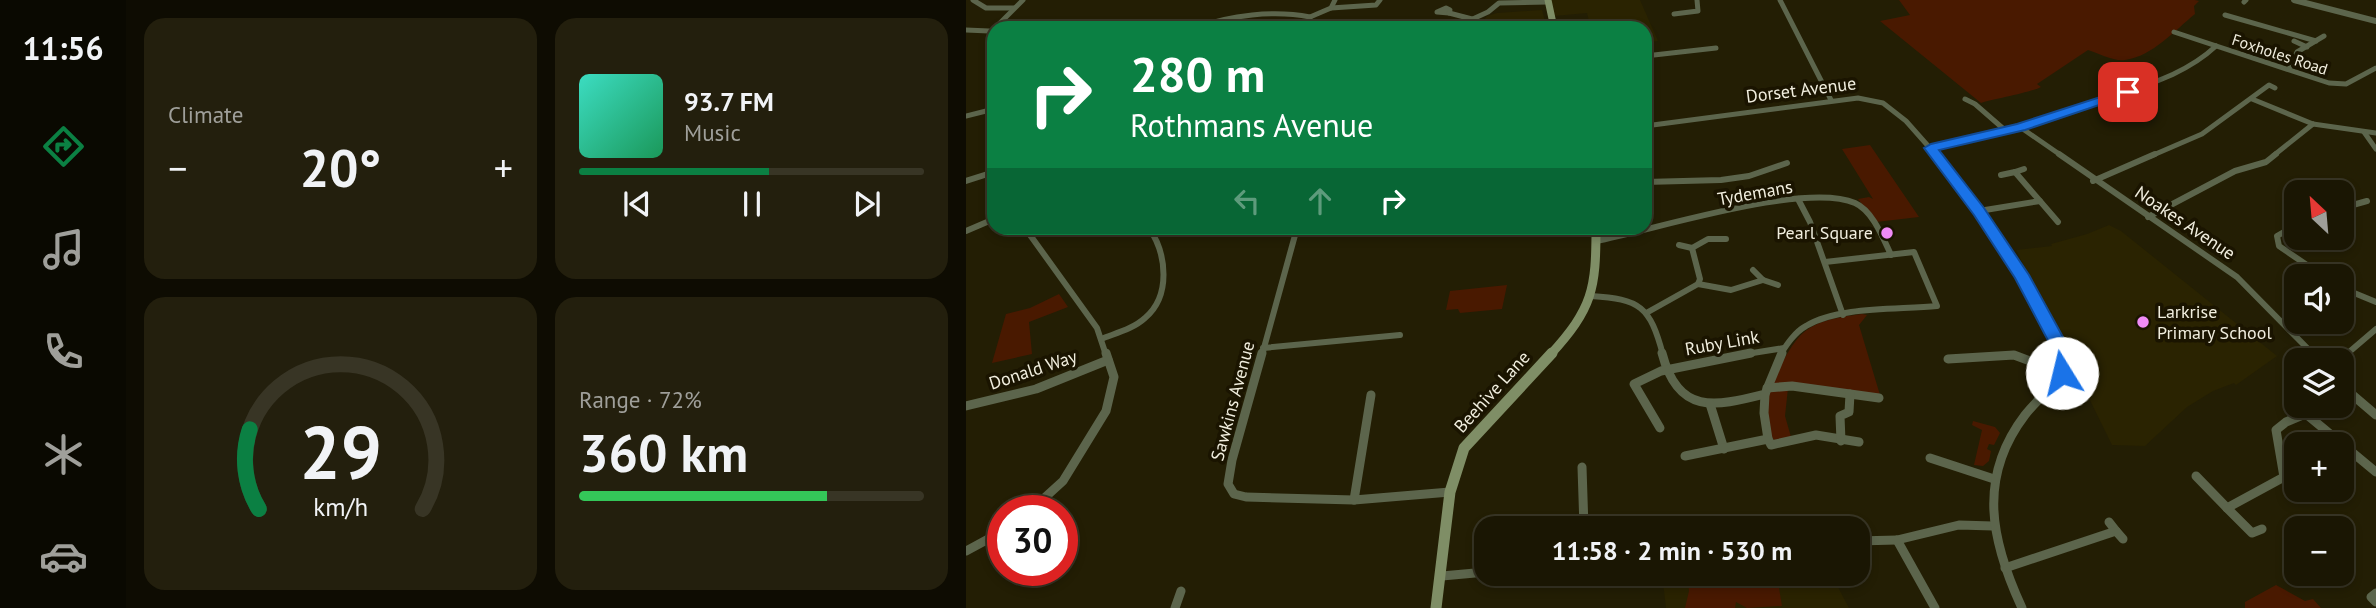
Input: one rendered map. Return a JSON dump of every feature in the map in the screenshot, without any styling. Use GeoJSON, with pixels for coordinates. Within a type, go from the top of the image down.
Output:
{"type":"FeatureCollection","features":[{"type":"Feature","properties":{"kind":"main road"},"geometry":{"type":"LineString","coordinates":[[1548,1],[1552,21]]}},
{"type":"Feature","properties":{"kind":"main road","name":"Beehive Lane"},"geometry":{"type":"LineString","coordinates":[[1436,608],[1442,576],[1450,492],[1464,448],[1560,344],[1580,317],[1591,296],[1596,277],[1596,235]]}},
{"type":"Feature","properties":{"kind":"street"},"geometry":{"type":"LineString","coordinates":[[973,0],[980,6]]}},
{"type":"Feature","properties":{"kind":"street"},"geometry":{"type":"LineString","coordinates":[[1001,21],[1023,0]]}},
{"type":"Feature","properties":{"kind":"street"},"geometry":{"type":"LineString","coordinates":[[1331,8],[1335,0]]}},
{"type":"Feature","properties":{"kind":"street"},"geometry":{"type":"LineString","coordinates":[[1214,21],[1290,13],[1310,16],[1331,8],[1376,5],[1380,0]]}},
{"type":"Feature","properties":{"kind":"street"},"geometry":{"type":"LineString","coordinates":[[1674,14],[1698,11],[1697,0]]}},
{"type":"Feature","properties":{"kind":"street"},"geometry":{"type":"LineString","coordinates":[[1780,0],[1831,100]]}},
{"type":"Feature","properties":{"kind":"street"},"geometry":{"type":"LineString","coordinates":[[2294,0],[2376,21]]}},
{"type":"Feature","properties":{"kind":"street"},"geometry":{"type":"LineString","coordinates":[[1468,21],[1504,2],[1548,1]]}},
{"type":"Feature","properties":{"kind":"street"},"geometry":{"type":"LineString","coordinates":[[971,9],[980,6],[1014,8]]}},
{"type":"Feature","properties":{"kind":"street"},"geometry":{"type":"LineString","coordinates":[[1449,13],[1472,19]]}},
{"type":"Feature","properties":{"kind":"street"},"geometry":{"type":"LineString","coordinates":[[2225,15],[2234,20],[2316,41]]}},
{"type":"Feature","properties":{"kind":"street"},"geometry":{"type":"LineString","coordinates":[[1310,16],[1310,21]]}},
{"type":"Feature","properties":{"kind":"street"},"geometry":{"type":"LineString","coordinates":[[966,30],[987,29]]}},
{"type":"Feature","properties":{"kind":"street","name":"Foxholes Road"},"geometry":{"type":"LineString","coordinates":[[2174,32],[2338,84],[2346,84],[2376,68]]}},
{"type":"Feature","properties":{"kind":"street"},"geometry":{"type":"LineString","coordinates":[[2289,69],[2297,52],[2324,36]]}},
{"type":"Feature","properties":{"kind":"street"},"geometry":{"type":"LineString","coordinates":[[2294,41],[2307,47]]}},
{"type":"Feature","properties":{"kind":"street"},"geometry":{"type":"LineString","coordinates":[[1931,148],[2020,127],[2171,77],[2204,58],[2216,46]]}},
{"type":"Feature","properties":{"kind":"street"},"geometry":{"type":"LineString","coordinates":[[1652,54],[1716,48]]}},
{"type":"Feature","properties":{"kind":"street"},"geometry":{"type":"LineString","coordinates":[[2093,180],[2202,134],[2269,85],[2275,88]]}},
{"type":"Feature","properties":{"kind":"street","name":"Dorset Avenue"},"geometry":{"type":"LineString","coordinates":[[1652,124],[1831,100],[1858,98],[1883,103],[1906,121],[1931,148],[1979,211],[2052,329],[2060,348],[2062,373]]}},
{"type":"Feature","properties":{"kind":"street"},"geometry":{"type":"LineString","coordinates":[[1965,99],[1975,103],[2006,131]]}},
{"type":"Feature","properties":{"kind":"street"},"geometry":{"type":"LineString","coordinates":[[2252,99],[2313,124],[2376,133]]}},
{"type":"Feature","properties":{"kind":"street"},"geometry":{"type":"LineString","coordinates":[[966,116],[987,111]]}},
{"type":"Feature","properties":{"kind":"street"},"geometry":{"type":"LineString","coordinates":[[2148,217],[2235,171],[2266,162],[2313,124]]}},
{"type":"Feature","properties":{"kind":"street","name":"Noakes Avenue"},"geometry":{"type":"LineString","coordinates":[[2020,127],[2236,277],[2307,348]]}},
{"type":"Feature","properties":{"kind":"street"},"geometry":{"type":"LineString","coordinates":[[2364,132],[2376,149]]}},
{"type":"Feature","properties":{"kind":"street"},"geometry":{"type":"LineString","coordinates":[[1652,182],[1721,180],[1749,176],[1787,163]]}},
{"type":"Feature","properties":{"kind":"street"},"geometry":{"type":"LineString","coordinates":[[2001,176],[2024,169]]}},
{"type":"Feature","properties":{"kind":"street"},"geometry":{"type":"LineString","coordinates":[[2015,172],[2058,222]]}},
{"type":"Feature","properties":{"kind":"street"},"geometry":{"type":"LineString","coordinates":[[966,181],[987,174]]}},
{"type":"Feature","properties":{"kind":"street","name":"Tydemans"},"geometry":{"type":"LineString","coordinates":[[1652,227],[1798,199],[1830,196],[1858,204],[1868,214],[1891,255]]}},
{"type":"Feature","properties":{"kind":"street"},"geometry":{"type":"LineString","coordinates":[[1798,199],[1811,222],[1843,315]]}},
{"type":"Feature","properties":{"kind":"street"},"geometry":{"type":"LineString","coordinates":[[1979,211],[2039,201]]}},
{"type":"Feature","properties":{"kind":"street"},"geometry":{"type":"LineString","coordinates":[[2356,203],[2367,201]]}},
{"type":"Feature","properties":{"kind":"street"},"geometry":{"type":"LineString","coordinates":[[966,231],[987,222]]}},
{"type":"Feature","properties":{"kind":"street"},"geometry":{"type":"LineString","coordinates":[[2284,232],[2277,236],[2279,246],[2284,249]]}},
{"type":"Feature","properties":{"kind":"street"},"geometry":{"type":"LineString","coordinates":[[1029,235],[1091,319],[1101,339],[1114,386],[1106,411],[1063,481],[1048,495]]}},
{"type":"Feature","properties":{"kind":"street"},"geometry":{"type":"LineString","coordinates":[[1101,339],[1139,324],[1148,317],[1158,301],[1163,256],[1161,244],[1154,235]]}},
{"type":"Feature","properties":{"kind":"street","name":"Sawkins Avenue"},"geometry":{"type":"LineString","coordinates":[[1295,235],[1232,460],[1228,484],[1234,494],[1246,497],[1354,500],[1450,492]]}},
{"type":"Feature","properties":{"kind":"street","name":"Tydemans"},"geometry":{"type":"LineString","coordinates":[[1596,241],[1620,235]]}},
{"type":"Feature","properties":{"kind":"street"},"geometry":{"type":"LineString","coordinates":[[1679,244],[1692,248],[1708,239],[1726,239]]}},
{"type":"Feature","properties":{"kind":"street"},"geometry":{"type":"LineString","coordinates":[[1692,248],[1700,279],[1698,284]]}},
{"type":"Feature","properties":{"kind":"street"},"geometry":{"type":"LineString","coordinates":[[2285,250],[2305,264]]}},
{"type":"Feature","properties":{"kind":"street"},"geometry":{"type":"LineString","coordinates":[[1825,262],[1914,252],[1937,306],[1822,319],[1805,326],[1784,348],[1766,391],[1764,413],[1771,445],[1816,435],[1859,442]]}},
{"type":"Feature","properties":{"kind":"street"},"geometry":{"type":"LineString","coordinates":[[1753,270],[1763,280],[1778,285]]}},
{"type":"Feature","properties":{"kind":"street"},"geometry":{"type":"LineString","coordinates":[[1648,312],[1672,300],[1681,290],[1698,284],[1725,291],[1746,289],[1763,280]]}},
{"type":"Feature","properties":{"kind":"street"},"geometry":{"type":"LineString","coordinates":[[2354,293],[2376,302]]}},
{"type":"Feature","properties":{"kind":"street"},"geometry":{"type":"LineString","coordinates":[[1591,296],[1635,302],[1648,312],[1665,369],[1681,392],[1710,404],[1792,386],[1879,398]]}},
{"type":"Feature","properties":{"kind":"street"},"geometry":{"type":"LineString","coordinates":[[2354,349],[2376,329]]}},
{"type":"Feature","properties":{"kind":"street"},"geometry":{"type":"LineString","coordinates":[[1263,348],[1400,335]]}},
{"type":"Feature","properties":{"kind":"street","name":"Ruby Link"},"geometry":{"type":"LineString","coordinates":[[1660,428],[1634,384],[1638,380],[1665,369],[1784,348]]}},
{"type":"Feature","properties":{"kind":"street"},"geometry":{"type":"LineString","coordinates":[[1948,359],[2014,355],[2062,373],[2050,391],[2027,412],[2010,435],[1994,479],[1993,526],[2005,568],[2022,608]]}},
{"type":"Feature","properties":{"kind":"street","name":"Donald Way"},"geometry":{"type":"LineString","coordinates":[[966,406],[1036,389],[1108,360]]}},
{"type":"Feature","properties":{"kind":"street"},"geometry":{"type":"LineString","coordinates":[[1841,441],[1840,416],[1849,412],[1850,394]]}},
{"type":"Feature","properties":{"kind":"street"},"geometry":{"type":"LineString","coordinates":[[1354,500],[1371,395]]}},
{"type":"Feature","properties":{"kind":"street"},"geometry":{"type":"LineString","coordinates":[[2354,401],[2376,415]]}},
{"type":"Feature","properties":{"kind":"street"},"geometry":{"type":"LineString","coordinates":[[1710,404],[1724,449]]}},
{"type":"Feature","properties":{"kind":"street"},"geometry":{"type":"LineString","coordinates":[[2227,508],[2284,477],[2276,430],[2296,418]]}},
{"type":"Feature","properties":{"kind":"street"},"geometry":{"type":"LineString","coordinates":[[2311,418],[2376,472]]}},
{"type":"Feature","properties":{"kind":"street"},"geometry":{"type":"LineString","coordinates":[[1685,456],[1768,439]]}},
{"type":"Feature","properties":{"kind":"street"},"geometry":{"type":"LineString","coordinates":[[1930,458],[1994,479]]}},
{"type":"Feature","properties":{"kind":"street"},"geometry":{"type":"LineString","coordinates":[[1582,467],[1584,516]]}},
{"type":"Feature","properties":{"kind":"street"},"geometry":{"type":"LineString","coordinates":[[2196,476],[2252,533],[2262,529]]}},
{"type":"Feature","properties":{"kind":"street"},"geometry":{"type":"LineString","coordinates":[[2109,522],[2123,539]]}},
{"type":"Feature","properties":{"kind":"street"},"geometry":{"type":"LineString","coordinates":[[1870,541],[1897,540],[1959,525],[1993,526]]}},
{"type":"Feature","properties":{"kind":"street"},"geometry":{"type":"LineString","coordinates":[[2005,568],[2116,530]]}},
{"type":"Feature","properties":{"kind":"street"},"geometry":{"type":"LineString","coordinates":[[966,551],[987,540]]}},
{"type":"Feature","properties":{"kind":"street"},"geometry":{"type":"LineString","coordinates":[[1897,540],[1935,608]]}},
{"type":"Feature","properties":{"kind":"street"},"geometry":{"type":"LineString","coordinates":[[1442,576],[1474,573]]}},
{"type":"Feature","properties":{"kind":"street"},"geometry":{"type":"LineString","coordinates":[[1175,608],[1181,591]]}},
{"type":"Feature","properties":{"kind":"street"},"geometry":{"type":"LineString","coordinates":[[2376,593],[2371,597],[2376,602]]}},
{"type":"Feature","properties":{"kind":"shaded area"},"geometry":{"type":"Polygon","coordinates":[[[1551,0],[1640,0],[1649,21],[1589,21],[1587,13],[1554,16],[1551,0]]]}},
{"type":"Feature","properties":{"kind":"shaded area"},"geometry":{"type":"Polygon","coordinates":[[[1899,0],[2199,1],[2194,6],[2195,14],[2163,42],[2135,58],[2112,59],[2088,50],[2037,84],[2041,87],[1981,103],[1880,21],[1910,15],[1899,0]]]}},
{"type":"Feature","properties":{"kind":"shaded area"},"geometry":{"type":"Polygon","coordinates":[[[1542,10],[1545,21],[1483,21],[1487,16],[1542,10]]]}},
{"type":"Feature","properties":{"kind":"shaded area"},"geometry":{"type":"Polygon","coordinates":[[[1652,27],[1658,41],[1652,42],[1652,27]]]}},
{"type":"Feature","properties":{"kind":"shaded area"},"geometry":{"type":"Polygon","coordinates":[[[1870,145],[1919,217],[1876,222],[1858,199],[1873,199],[1842,149],[1870,145]]]}},
{"type":"Feature","properties":{"kind":"shaded area","name":"Larkrise Primary School"},"geometry":{"type":"Polygon","coordinates":[[[2109,225],[2121,231],[2277,356],[2236,385],[2234,383],[2213,391],[2187,407],[2145,446],[2112,445],[2016,250],[2052,246],[2051,244],[2109,225]]]}},
{"type":"Feature","properties":{"kind":"shaded area"},"geometry":{"type":"Polygon","coordinates":[[[1507,285],[1502,309],[1460,313],[1458,309],[1446,310],[1450,291],[1507,285]]]}},
{"type":"Feature","properties":{"kind":"shaded area"},"geometry":{"type":"Polygon","coordinates":[[[1059,294],[1068,307],[1029,322],[1032,354],[992,363],[1006,314],[1030,308],[1059,294]]]}},
{"type":"Feature","properties":{"kind":"shaded area"},"geometry":{"type":"Polygon","coordinates":[[[1867,315],[1859,325],[1880,395],[1771,384],[1788,352],[1804,332],[1826,321],[1867,315]]]}},
{"type":"Feature","properties":{"kind":"shaded area"},"geometry":{"type":"Polygon","coordinates":[[[1788,388],[1785,416],[1791,437],[1777,441],[1768,429],[1768,390],[1788,388]]]}},
{"type":"Feature","properties":{"kind":"shaded area"},"geometry":{"type":"Polygon","coordinates":[[[1973,421],[1995,427],[2000,433],[1994,445],[1989,444],[1989,461],[1983,466],[1974,465],[1982,430],[1972,425],[1973,421]]]}},
{"type":"Feature","properties":{"kind":"shaded area"},"geometry":{"type":"Polygon","coordinates":[[[2276,585],[2305,601],[2313,599],[2321,608],[2245,608],[2245,602],[2276,585]]]}},
{"type":"Feature","properties":{"kind":"shaded area"},"geometry":{"type":"Polygon","coordinates":[[[1663,586],[1837,586],[1849,608],[1666,608],[1663,586]]]}},
{"type":"Feature","properties":{"kind":"shaded area"},"geometry":{"type":"Polygon","coordinates":[[[1688,586],[1781,586],[1782,606],[1747,608],[1736,602],[1735,608],[1685,608],[1688,586]]]}},
{"type":"Feature","properties":{"kind":"place","name":"Pearl Square"},"geometry":{"type":"Point","coordinates":[1887,233]}},
{"type":"Feature","properties":{"kind":"place","name":"Larkrise Primary School"},"geometry":{"type":"Point","coordinates":[2143,322]}},
{"type":"Feature","properties":{"kind":"route"},"geometry":{"type":"LineString","coordinates":[[2062,373],[2060,348],[2021,275],[1979,211],[1931,148],[2006,131],[2128,92]]}}]}
